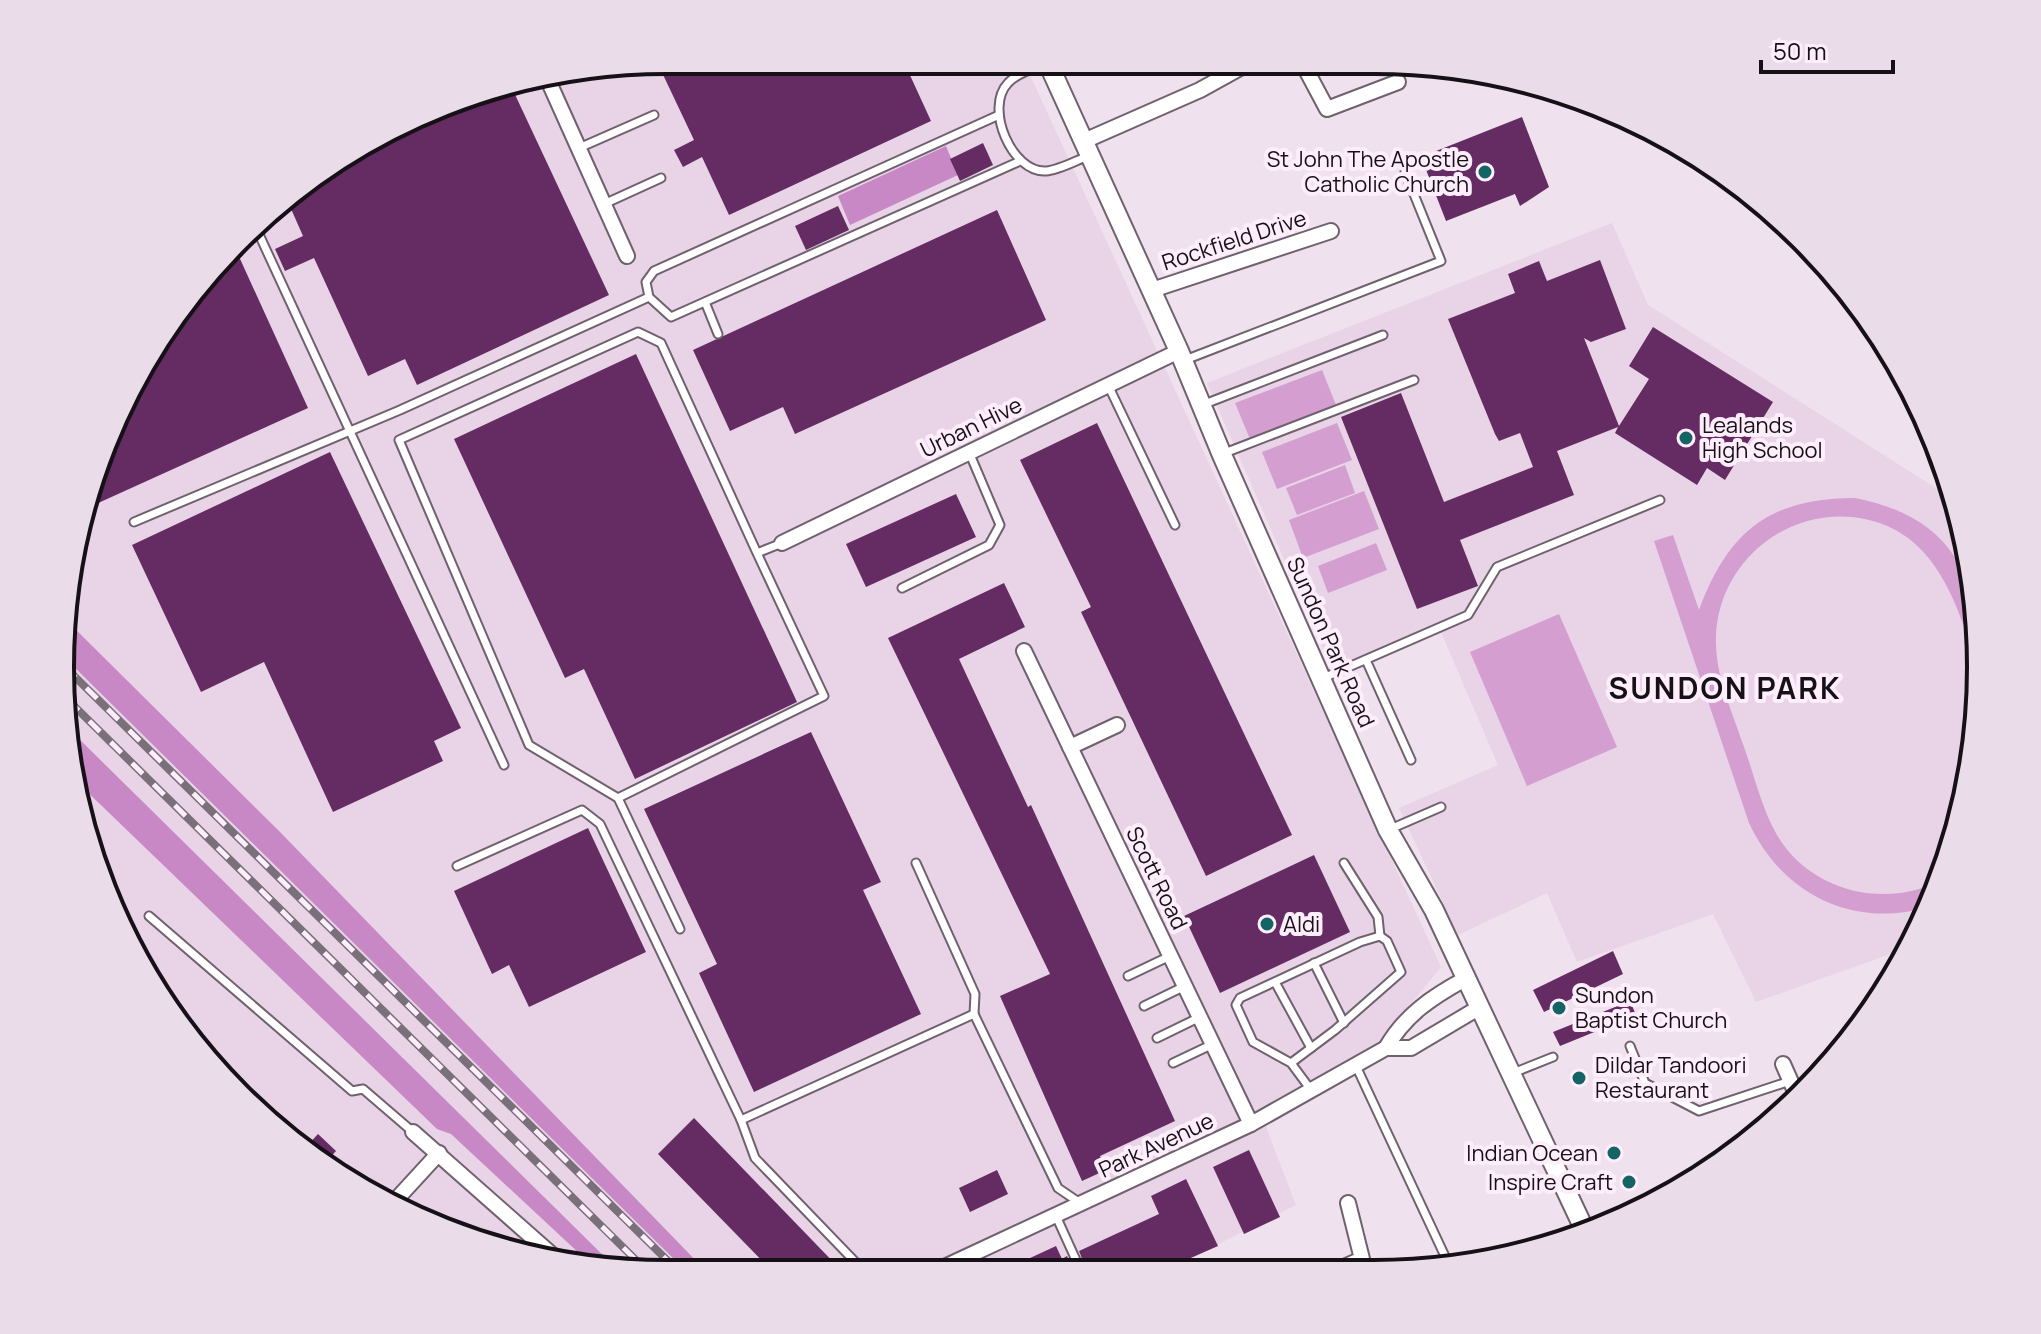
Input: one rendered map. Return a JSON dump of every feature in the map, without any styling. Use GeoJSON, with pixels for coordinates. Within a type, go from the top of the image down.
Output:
{"type":"FeatureCollection","features":[{"type":"Feature","properties":{"kind":"street","name":"Sundon Park Road"},"geometry":{"type":"LineString","coordinates":[[1053,74],[1182,356],[1200,405],[1388,830],[1434,910],[1581,1223]]}},
{"type":"Feature","properties":{"kind":"street"},"geometry":{"type":"LineString","coordinates":[[1087,148],[1229,74]]}},
{"type":"Feature","properties":{"kind":"street"},"geometry":{"type":"LineString","coordinates":[[1308,74],[1327,109],[1398,82]]}},
{"type":"Feature","properties":{"kind":"street"},"geometry":{"type":"LineString","coordinates":[[550,85],[627,256]]}},
{"type":"Feature","properties":{"kind":"street","name":"Rockfield Drive"},"geometry":{"type":"LineString","coordinates":[[1152,290],[1331,231]]}},
{"type":"Feature","properties":{"kind":"street","name":"Urban Hive"},"geometry":{"type":"LineString","coordinates":[[782,543],[1108,385],[1182,356]]}},
{"type":"Feature","properties":{"kind":"street","name":"Scott Road"},"geometry":{"type":"LineString","coordinates":[[1024,651],[1251,1124]]}},
{"type":"Feature","properties":{"kind":"street"},"geometry":{"type":"LineString","coordinates":[[1070,747],[1117,725]]}},
{"type":"Feature","properties":{"kind":"street","name":"Park Avenue"},"geometry":{"type":"LineString","coordinates":[[1386,1048],[1400,1024],[1416,1010],[1465,979]]}},
{"type":"Feature","properties":{"kind":"street","name":"Park Avenue"},"geometry":{"type":"LineString","coordinates":[[960,1260],[1251,1124],[1386,1048],[1411,1048],[1480,1007]]}},
{"type":"Feature","properties":{"kind":"street"},"geometry":{"type":"LineString","coordinates":[[1783,1064],[1793,1086]]}},
{"type":"Feature","properties":{"kind":"street"},"geometry":{"type":"LineString","coordinates":[[413,1132],[544,1247]]}},
{"type":"Feature","properties":{"kind":"street"},"geometry":{"type":"LineString","coordinates":[[399,1196],[439,1153]]}},
{"type":"Feature","properties":{"kind":"street"},"geometry":{"type":"LineString","coordinates":[[1348,1203],[1362,1259]]}},
{"type":"Feature","properties":{"kind":"lane"},"geometry":{"type":"LineString","coordinates":[[1026,74],[1008,83],[1000,99],[999,115],[1018,162],[1031,169],[1047,171],[1087,148]]}},
{"type":"Feature","properties":{"kind":"lane"},"geometry":{"type":"LineString","coordinates":[[579,148],[654,115]]}},
{"type":"Feature","properties":{"kind":"lane"},"geometry":{"type":"LineString","coordinates":[[999,115],[654,271],[646,282],[649,297],[671,317],[1018,162]]}},
{"type":"Feature","properties":{"kind":"lane"},"geometry":{"type":"LineString","coordinates":[[1182,356],[1441,261],[1405,172]]}},
{"type":"Feature","properties":{"kind":"lane"},"geometry":{"type":"LineString","coordinates":[[604,204],[661,178]]}},
{"type":"Feature","properties":{"kind":"lane"},"geometry":{"type":"LineString","coordinates":[[260,236],[504,765]]}},
{"type":"Feature","properties":{"kind":"lane"},"geometry":{"type":"LineString","coordinates":[[134,522],[350,431],[649,297]]}},
{"type":"Feature","properties":{"kind":"lane"},"geometry":{"type":"LineString","coordinates":[[705,302],[718,334]]}},
{"type":"Feature","properties":{"kind":"lane"},"geometry":{"type":"LineString","coordinates":[[618,798],[824,696],[661,343],[638,332],[399,440],[529,745],[618,798],[680,929]]}},
{"type":"Feature","properties":{"kind":"lane"},"geometry":{"type":"LineString","coordinates":[[1200,405],[1383,335]]}},
{"type":"Feature","properties":{"kind":"lane"},"geometry":{"type":"LineString","coordinates":[[1222,455],[1414,380]]}},
{"type":"Feature","properties":{"kind":"lane"},"geometry":{"type":"LineString","coordinates":[[1108,385],[1175,525]]}},
{"type":"Feature","properties":{"kind":"lane"},"geometry":{"type":"LineString","coordinates":[[902,588],[989,545],[996,535],[1000,525],[969,452]]}},
{"type":"Feature","properties":{"kind":"lane"},"geometry":{"type":"LineString","coordinates":[[1321,679],[1468,615],[1497,567],[1660,500]]}},
{"type":"Feature","properties":{"kind":"lane"},"geometry":{"type":"LineString","coordinates":[[757,553],[782,543]]}},
{"type":"Feature","properties":{"kind":"lane"},"geometry":{"type":"LineString","coordinates":[[1366,660],[1411,760]]}},
{"type":"Feature","properties":{"kind":"lane"},"geometry":{"type":"LineString","coordinates":[[1388,830],[1441,807]]}},
{"type":"Feature","properties":{"kind":"lane"},"geometry":{"type":"LineString","coordinates":[[457,866],[582,810],[592,815],[600,824],[741,1120],[755,1158],[853,1260]]}},
{"type":"Feature","properties":{"kind":"lane"},"geometry":{"type":"LineString","coordinates":[[916,863],[975,994],[974,1014],[1058,1188],[1082,1204]]}},
{"type":"Feature","properties":{"kind":"lane"},"geometry":{"type":"LineString","coordinates":[[1291,1063],[1344,1023],[1401,972],[1387,941],[1380,936],[1378,917],[1344,863]]}},
{"type":"Feature","properties":{"kind":"lane"},"geometry":{"type":"LineString","coordinates":[[149,916],[352,1091],[363,1089],[413,1132]]}},
{"type":"Feature","properties":{"kind":"lane"},"geometry":{"type":"LineString","coordinates":[[1311,1090],[1291,1063],[1253,1042],[1236,1005],[1240,998],[1380,936]]}},
{"type":"Feature","properties":{"kind":"lane"},"geometry":{"type":"LineString","coordinates":[[1128,976],[1170,956]]}},
{"type":"Feature","properties":{"kind":"lane"},"geometry":{"type":"LineString","coordinates":[[1314,963],[1344,1023]]}},
{"type":"Feature","properties":{"kind":"lane"},"geometry":{"type":"LineString","coordinates":[[1275,982],[1311,1048]]}},
{"type":"Feature","properties":{"kind":"lane"},"geometry":{"type":"LineString","coordinates":[[1144,1006],[1185,986]]}},
{"type":"Feature","properties":{"kind":"lane"},"geometry":{"type":"LineString","coordinates":[[741,1120],[974,1014]]}},
{"type":"Feature","properties":{"kind":"lane"},"geometry":{"type":"LineString","coordinates":[[1157,1038],[1200,1017]]}},
{"type":"Feature","properties":{"kind":"lane"},"geometry":{"type":"LineString","coordinates":[[1173,1063],[1213,1044]]}},
{"type":"Feature","properties":{"kind":"lane"},"geometry":{"type":"LineString","coordinates":[[1630,1046],[1645,1083],[1699,1111],[1790,1081]]}},
{"type":"Feature","properties":{"kind":"lane"},"geometry":{"type":"LineString","coordinates":[[1510,1073],[1553,1057]]}},
{"type":"Feature","properties":{"kind":"lane"},"geometry":{"type":"LineString","coordinates":[[1355,1064],[1445,1256]]}},
{"type":"Feature","properties":{"kind":"lane"},"geometry":{"type":"LineString","coordinates":[[1056,1216],[1076,1260]]}},
{"type":"Feature","properties":{"kind":"shaded area"},"geometry":{"type":"Polygon","coordinates":[[[1030,74],[1441,967],[1381,1041],[1261,1114],[1296,1205],[1187,1260],[628,1259],[551,1249],[476,1229],[440,1215],[370,1181],[276,1113],[221,1058],[197,1028],[153,964],[135,929],[105,858],[94,820],[85,783],[75,706],[75,628],[79,590],[85,551],[105,476],[153,370],[221,276],[276,221],[370,153],[440,119],[514,94],[551,85],[628,75],[1030,74]]]}},
{"type":"Feature","properties":{"kind":"shaded area"},"geometry":{"type":"Polygon","coordinates":[[[946,146],[958,175],[850,225],[838,196],[946,146]]]}},
{"type":"Feature","properties":{"kind":"shaded area","name":"Lealands High School"},"geometry":{"type":"Polygon","coordinates":[[[1612,223],[1648,305],[1940,491],[1956,551],[1962,590],[1966,628],[1966,706],[1956,783],[1936,858],[1894,953],[1756,1002],[1713,914],[1577,962],[1547,893],[1458,935],[1399,808],[1498,765],[1441,632],[1335,676],[1207,383],[1612,223]]]}},
{"type":"Feature","properties":{"kind":"shaded area"},"geometry":{"type":"Polygon","coordinates":[[[1322,370],[1336,405],[1250,439],[1235,403],[1322,370]]]}},
{"type":"Feature","properties":{"kind":"shaded area"},"geometry":{"type":"Polygon","coordinates":[[[1337,423],[1352,460],[1277,489],[1262,452],[1337,423]]]}},
{"type":"Feature","properties":{"kind":"shaded area"},"geometry":{"type":"Polygon","coordinates":[[[1345,465],[1355,493],[1297,515],[1286,488],[1345,465]]]}},
{"type":"Feature","properties":{"kind":"shaded area"},"geometry":{"type":"Polygon","coordinates":[[[1364,491],[1379,529],[1303,558],[1289,520],[1364,491]]]}},
{"type":"Feature","properties":{"kind":"shaded area"},"geometry":{"type":"Polygon","coordinates":[[[1855,498],[1888,507],[1915,520],[1937,536],[1958,562],[1966,632],[1938,571],[1923,551],[1904,535],[1880,523],[1852,517],[1824,517],[1775,535],[1755,551],[1738,571],[1725,593],[1718,618],[1716,645],[1719,672],[1763,804],[1777,835],[1791,854],[1808,870],[1850,890],[1895,894],[1925,886],[1915,910],[1900,913],[1847,909],[1823,900],[1800,887],[1763,848],[1749,823],[1654,541],[1673,535],[1699,610],[1711,583],[1738,540],[1775,513],[1825,500],[1855,498]]]}},
{"type":"Feature","properties":{"kind":"shaded area"},"geometry":{"type":"Polygon","coordinates":[[[1376,543],[1387,570],[1328,593],[1318,566],[1376,543]]]}},
{"type":"Feature","properties":{"kind":"shaded area"},"geometry":{"type":"Polygon","coordinates":[[[1559,614],[1617,747],[1527,786],[1470,652],[1559,614]]]}},
{"type":"Feature","properties":{"kind":"shaded area"},"geometry":{"type":"Polygon","coordinates":[[[75,629],[281,833],[695,1260],[675,1260],[74,667],[75,629]]]}},
{"type":"Feature","properties":{"kind":"shaded area"},"geometry":{"type":"Polygon","coordinates":[[[78,738],[604,1257],[579,1253],[451,1134],[437,1129],[87,792],[78,738]]]}},
{"type":"Feature","properties":{"kind":"building"},"geometry":{"type":"Polygon","coordinates":[[[663,74],[909,74],[931,121],[729,215],[702,157],[683,167],[674,150],[694,140],[663,74]]]}},
{"type":"Feature","properties":{"kind":"building"},"geometry":{"type":"Polygon","coordinates":[[[515,94],[609,295],[417,385],[405,359],[368,376],[314,258],[285,271],[275,249],[303,236],[291,209],[338,174],[370,153],[440,119],[515,94]]]}},
{"type":"Feature","properties":{"kind":"building","name":"St John The Apostle Catholic Church"},"geometry":{"type":"Polygon","coordinates":[[[1522,117],[1549,187],[1520,206],[1515,194],[1446,221],[1421,157],[1522,117]]]}},
{"type":"Feature","properties":{"kind":"building"},"geometry":{"type":"Polygon","coordinates":[[[983,143],[993,165],[960,181],[950,159],[983,143]]]}},
{"type":"Feature","properties":{"kind":"building"},"geometry":{"type":"Polygon","coordinates":[[[838,206],[849,230],[806,250],[795,226],[838,206]]]}},
{"type":"Feature","properties":{"kind":"building"},"geometry":{"type":"Polygon","coordinates":[[[997,210],[1046,320],[795,434],[783,407],[730,431],[693,350],[997,210]]]}},
{"type":"Feature","properties":{"kind":"building"},"geometry":{"type":"Polygon","coordinates":[[[239,257],[308,408],[97,504],[119,440],[153,370],[197,306],[239,257]]]}},
{"type":"Feature","properties":{"kind":"building","name":"Lealands High School"},"geometry":{"type":"Polygon","coordinates":[[[1600,260],[1626,329],[1591,342],[1584,338],[1619,426],[1649,379],[1629,366],[1653,327],[1773,402],[1725,480],[1707,468],[1697,485],[1615,433],[1618,427],[1557,451],[1574,495],[1460,540],[1478,586],[1417,609],[1341,417],[1401,393],[1444,502],[1533,467],[1520,433],[1499,441],[1448,319],[1515,293],[1508,274],[1539,261],[1547,281],[1600,260]]]}},
{"type":"Feature","properties":{"kind":"building"},"geometry":{"type":"Polygon","coordinates":[[[636,354],[797,702],[635,779],[584,669],[565,678],[454,439],[636,354]]]}},
{"type":"Feature","properties":{"kind":"building"},"geometry":{"type":"Polygon","coordinates":[[[1097,423],[1292,835],[1206,876],[1081,612],[1091,607],[1020,460],[1097,423]]]}},
{"type":"Feature","properties":{"kind":"building"},"geometry":{"type":"Polygon","coordinates":[[[330,452],[461,728],[434,741],[443,761],[333,812],[264,662],[201,692],[132,545],[330,452]]]}},
{"type":"Feature","properties":{"kind":"building"},"geometry":{"type":"Polygon","coordinates":[[[956,494],[976,537],[866,587],[846,544],[956,494]]]}},
{"type":"Feature","properties":{"kind":"building"},"geometry":{"type":"Polygon","coordinates":[[[1004,583],[1025,627],[959,659],[1028,807],[1031,805],[1175,1121],[1100,1156],[1106,1170],[1082,1181],[1000,996],[1050,974],[888,638],[1004,583]]]}},
{"type":"Feature","properties":{"kind":"building"},"geometry":{"type":"Polygon","coordinates":[[[811,732],[881,882],[863,890],[921,1014],[754,1092],[699,973],[717,964],[644,809],[811,732]]]}},
{"type":"Feature","properties":{"kind":"building"},"geometry":{"type":"Polygon","coordinates":[[[588,828],[646,952],[529,1007],[509,965],[492,974],[454,891],[588,828]]]}},
{"type":"Feature","properties":{"kind":"building","name":"Aldi"},"geometry":{"type":"Polygon","coordinates":[[[1314,855],[1350,932],[1220,993],[1184,916],[1314,855]]]}},
{"type":"Feature","properties":{"kind":"building"},"geometry":{"type":"Polygon","coordinates":[[[1613,951],[1623,974],[1544,1012],[1533,990],[1613,951]]]}},
{"type":"Feature","properties":{"kind":"building"},"geometry":{"type":"Polygon","coordinates":[[[1630,1001],[1636,1015],[1560,1046],[1553,1032],[1630,1001]]]}},
{"type":"Feature","properties":{"kind":"building"},"geometry":{"type":"Polygon","coordinates":[[[694,1118],[831,1260],[761,1260],[658,1154],[694,1118]]]}},
{"type":"Feature","properties":{"kind":"building"},"geometry":{"type":"Polygon","coordinates":[[[318,1134],[336,1151],[332,1156],[312,1141],[318,1134]]]}},
{"type":"Feature","properties":{"kind":"building"},"geometry":{"type":"Polygon","coordinates":[[[1249,1150],[1280,1217],[1244,1234],[1213,1167],[1249,1150]]]}},
{"type":"Feature","properties":{"kind":"building"},"geometry":{"type":"Polygon","coordinates":[[[997,1170],[1008,1194],[970,1212],[959,1188],[997,1170]]]}},
{"type":"Feature","properties":{"kind":"building"},"geometry":{"type":"Polygon","coordinates":[[[1186,1179],[1218,1246],[1186,1260],[1083,1260],[1079,1251],[1159,1214],[1151,1196],[1186,1179]]]}},
{"type":"Feature","properties":{"kind":"building"},"geometry":{"type":"Polygon","coordinates":[[[1056,1246],[1062,1259],[1067,1256],[1069,1260],[1026,1260],[1056,1246]]]}},
{"type":"Feature","properties":{"kind":"railway"},"geometry":{"type":"LineString","coordinates":[[74,676],[667,1260]]}},
{"type":"Feature","properties":{"kind":"railway"},"geometry":{"type":"LineString","coordinates":[[75,707],[635,1259]]}},
{"type":"Feature","properties":{"kind":"place","name":"St John The Apostle Catholic Church"},"geometry":{"type":"Point","coordinates":[1485,172]}},
{"type":"Feature","properties":{"kind":"place","name":"Lealands High School"},"geometry":{"type":"Point","coordinates":[1686,438]}},
{"type":"Feature","properties":{"kind":"place","name":"Aldi"},"geometry":{"type":"Point","coordinates":[1267,924]}},
{"type":"Feature","properties":{"kind":"place","name":"Sundon Baptist Church"},"geometry":{"type":"Point","coordinates":[1559,1008]}},
{"type":"Feature","properties":{"kind":"place","name":"Dildar Tandoori Restaurant"},"geometry":{"type":"Point","coordinates":[1579,1078]}},
{"type":"Feature","properties":{"kind":"place","name":"Indian Ocean"},"geometry":{"type":"Point","coordinates":[1614,1153]}},
{"type":"Feature","properties":{"kind":"place","name":"Inspire Craft"},"geometry":{"type":"Point","coordinates":[1629,1182]}},
{"type":"Feature","properties":{"kind":"district","name":"SUNDON PARK"},"geometry":{"type":"Point","coordinates":[1725,689]}}]}
